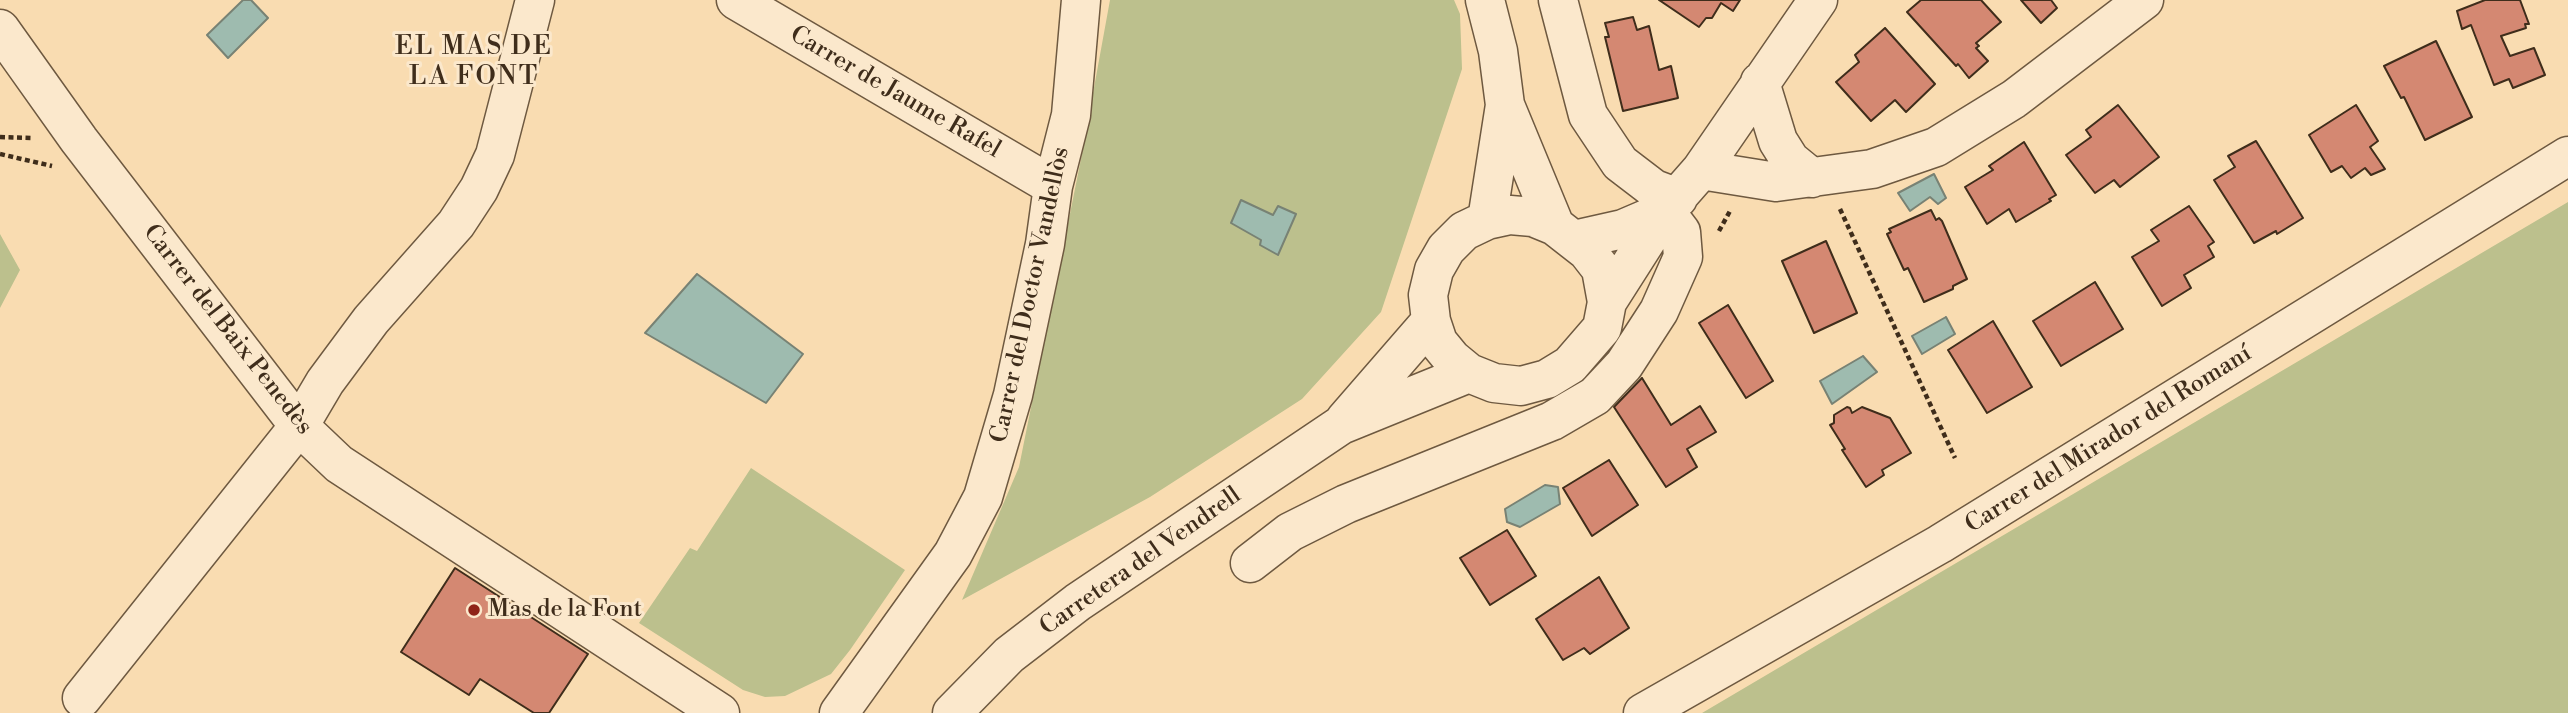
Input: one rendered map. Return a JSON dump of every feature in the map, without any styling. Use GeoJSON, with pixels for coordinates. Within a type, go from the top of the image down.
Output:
{"type":"FeatureCollection","features":[{"type":"Feature","properties":{"kind":"street"},"geometry":{"type":"LineString","coordinates":[[82,698],[299,426],[325,382],[371,320],[456,225],[479,189],[495,155],[536,0]]}},
{"type":"Feature","properties":{"kind":"street","name":"Carrer de Jaume Rafel"},"geometry":{"type":"LineString","coordinates":[[736,0],[1054,186]]}},
{"type":"Feature","properties":{"kind":"street","name":"Carrer del Doctor Vandellòs"},"geometry":{"type":"LineString","coordinates":[[839,713],[953,554],[983,497],[1013,395],[1045,244],[1054,186],[1071,115],[1081,0]]}},
{"type":"Feature","properties":{"kind":"street"},"geometry":{"type":"LineString","coordinates":[[1485,0],[1498,51],[1505,105],[1487,219]]}},
{"type":"Feature","properties":{"kind":"street"},"geometry":{"type":"LineString","coordinates":[[1558,0],[1588,115],[1620,163],[1654,189],[1681,193],[1872,169],[1936,147],[2014,99],[2144,0]]}},
{"type":"Feature","properties":{"kind":"street"},"geometry":{"type":"LineString","coordinates":[[1607,302],[1818,0]]}},
{"type":"Feature","properties":{"kind":"street","name":"Carrer del Baix Penedès"},"geometry":{"type":"LineString","coordinates":[[0,29],[86,150],[299,426],[339,464],[720,713]]}},
{"type":"Feature","properties":{"kind":"street"},"geometry":{"type":"LineString","coordinates":[[1760,82],[1779,141],[1790,160],[1812,178]]}},
{"type":"Feature","properties":{"kind":"street"},"geometry":{"type":"LineString","coordinates":[[1505,105],[1565,233]]}},
{"type":"Feature","properties":{"kind":"street","name":"Carrer del Mirador del Romaní"},"geometry":{"type":"LineString","coordinates":[[1643,713],[1940,544],[2568,156]]}},
{"type":"Feature","properties":{"kind":"street"},"geometry":{"type":"LineString","coordinates":[[1565,233],[1623,229],[1681,193]]}},
{"type":"Feature","properties":{"kind":"street"},"geometry":{"type":"LineString","coordinates":[[1250,563],[1290,532],[1346,504],[1552,421],[1595,396],[1624,365],[1659,311],[1683,257],[1681,193]]}},
{"type":"Feature","properties":{"kind":"street"},"geometry":{"type":"LineString","coordinates":[[1510,215],[1533,217],[1565,233],[1587,251],[1601,269],[1607,302],[1602,328],[1570,365],[1547,379],[1521,386],[1508,385],[1494,383],[1469,373],[1452,359],[1438,342],[1431,321],[1428,295],[1434,271],[1446,249],[1464,231],[1487,219],[1510,215]]}},
{"type":"Feature","properties":{"kind":"street","name":"Carretera del Vendrell"},"geometry":{"type":"LineString","coordinates":[[1341,425],[1431,321]]}},
{"type":"Feature","properties":{"kind":"street","name":"Carretera del Vendrell"},"geometry":{"type":"LineString","coordinates":[[952,713],[1009,655],[1078,602],[1341,425],[1469,373]]}},
{"type":"Feature","properties":{"kind":"path"},"geometry":{"type":"LineString","coordinates":[[0,154],[62,168]]}},
{"type":"Feature","properties":{"kind":"path"},"geometry":{"type":"LineString","coordinates":[[1839,208],[1955,458]]}},
{"type":"Feature","properties":{"kind":"green space"},"geometry":{"type":"Polygon","coordinates":[[[1110,0],[1454,0],[1460,14],[1462,69],[1381,312],[1302,399],[1150,497],[962,600],[1019,467],[1110,0]]]}},
{"type":"Feature","properties":{"kind":"green space"},"geometry":{"type":"Polygon","coordinates":[[[2568,202],[2568,713],[1702,713],[2568,202]]]}},
{"type":"Feature","properties":{"kind":"green space"},"geometry":{"type":"Polygon","coordinates":[[[0,234],[20,270],[0,308],[0,234]]]}},
{"type":"Feature","properties":{"kind":"green space"},"geometry":{"type":"Polygon","coordinates":[[[751,468],[905,570],[831,674],[785,696],[765,697],[743,690],[639,623],[690,548],[697,551],[751,468]]]}},
{"type":"Feature","properties":{"kind":"shaded area"},"geometry":{"type":"Polygon","coordinates":[[[243,0],[251,0],[268,18],[228,58],[207,35],[243,0]]]}},
{"type":"Feature","properties":{"kind":"shaded area"},"geometry":{"type":"Polygon","coordinates":[[[1934,174],[1946,198],[1938,204],[1930,197],[1910,211],[1898,193],[1934,174]]]}},
{"type":"Feature","properties":{"kind":"shaded area"},"geometry":{"type":"Polygon","coordinates":[[[1241,200],[1273,215],[1278,206],[1296,214],[1278,255],[1260,245],[1261,240],[1231,223],[1241,200]]]}},
{"type":"Feature","properties":{"kind":"shaded area"},"geometry":{"type":"Polygon","coordinates":[[[697,274],[803,354],[766,403],[645,333],[697,274]]]}},
{"type":"Feature","properties":{"kind":"shaded area"},"geometry":{"type":"Polygon","coordinates":[[[1946,317],[1955,334],[1922,354],[1912,336],[1946,317]]]}},
{"type":"Feature","properties":{"kind":"shaded area"},"geometry":{"type":"Polygon","coordinates":[[[1863,356],[1877,372],[1832,404],[1820,381],[1863,356]]]}},
{"type":"Feature","properties":{"kind":"shaded area"},"geometry":{"type":"Polygon","coordinates":[[[1545,485],[1558,487],[1560,504],[1520,527],[1507,522],[1505,509],[1545,485]]]}},
{"type":"Feature","properties":{"kind":"building"},"geometry":{"type":"Polygon","coordinates":[[[1659,0],[1740,0],[1733,11],[1721,3],[1712,18],[1706,18],[1699,27],[1659,0]]]}},
{"type":"Feature","properties":{"kind":"building"},"geometry":{"type":"Polygon","coordinates":[[[1921,0],[1981,0],[2001,22],[1976,43],[1979,46],[1976,48],[1988,61],[1969,78],[1907,12],[1921,0]]]}},
{"type":"Feature","properties":{"kind":"building"},"geometry":{"type":"Polygon","coordinates":[[[2021,0],[2051,0],[2057,8],[2041,23],[2021,0]]]}},
{"type":"Feature","properties":{"kind":"building"},"geometry":{"type":"Polygon","coordinates":[[[2485,0],[2520,0],[2529,24],[2525,24],[2526,28],[2501,36],[2510,56],[2534,48],[2545,75],[2513,88],[2509,79],[2494,85],[2471,25],[2462,29],[2457,11],[2485,0]]]}},
{"type":"Feature","properties":{"kind":"building"},"geometry":{"type":"Polygon","coordinates":[[[1633,17],[1637,30],[1649,26],[1659,70],[1671,66],[1678,98],[1623,111],[1605,37],[1609,37],[1605,23],[1633,17]]]}},
{"type":"Feature","properties":{"kind":"building"},"geometry":{"type":"Polygon","coordinates":[[[1885,28],[1935,84],[1906,112],[1895,100],[1871,121],[1836,82],[1859,62],[1855,55],[1885,28]]]}},
{"type":"Feature","properties":{"kind":"building"},"geometry":{"type":"Polygon","coordinates":[[[2436,41],[2472,117],[2425,140],[2404,97],[2401,98],[2384,66],[2436,41]]]}},
{"type":"Feature","properties":{"kind":"building"},"geometry":{"type":"Polygon","coordinates":[[[2118,105],[2159,157],[2120,187],[2114,180],[2095,193],[2066,155],[2091,137],[2086,130],[2118,105]]]}},
{"type":"Feature","properties":{"kind":"building"},"geometry":{"type":"Polygon","coordinates":[[[2356,105],[2378,141],[2370,147],[2385,169],[2371,175],[2365,168],[2351,178],[2342,166],[2331,172],[2309,135],[2356,105]]]}},
{"type":"Feature","properties":{"kind":"building"},"geometry":{"type":"Polygon","coordinates":[[[2256,141],[2303,218],[2277,234],[2276,231],[2254,243],[2214,180],[2235,167],[2228,156],[2256,141]]]}},
{"type":"Feature","properties":{"kind":"building"},"geometry":{"type":"Polygon","coordinates":[[[2024,142],[2056,195],[2049,199],[2051,201],[2016,222],[2009,209],[1987,224],[1965,187],[1993,170],[1989,166],[2024,142]]]}},
{"type":"Feature","properties":{"kind":"building"},"geometry":{"type":"Polygon","coordinates":[[[2189,206],[2214,242],[2208,246],[2214,257],[2184,275],[2191,288],[2162,306],[2132,257],[2159,241],[2151,230],[2189,206]]]}},
{"type":"Feature","properties":{"kind":"building"},"geometry":{"type":"Polygon","coordinates":[[[1931,210],[1936,220],[1939,218],[1942,221],[1967,279],[1953,286],[1953,289],[1924,302],[1908,268],[1904,270],[1887,234],[1891,232],[1889,229],[1931,210]]]}},
{"type":"Feature","properties":{"kind":"building"},"geometry":{"type":"Polygon","coordinates":[[[1826,241],[1857,313],[1814,333],[1782,261],[1826,241]]]}},
{"type":"Feature","properties":{"kind":"building"},"geometry":{"type":"Polygon","coordinates":[[[2095,282],[2123,329],[2061,366],[2033,321],[2095,282]]]}},
{"type":"Feature","properties":{"kind":"building"},"geometry":{"type":"Polygon","coordinates":[[[1728,305],[1773,381],[1746,398],[1699,323],[1728,305]]]}},
{"type":"Feature","properties":{"kind":"building"},"geometry":{"type":"Polygon","coordinates":[[[1993,321],[2032,387],[1987,413],[1948,350],[1993,321]]]}},
{"type":"Feature","properties":{"kind":"building"},"geometry":{"type":"Polygon","coordinates":[[[1642,378],[1671,425],[1700,406],[1716,432],[1687,449],[1697,467],[1666,487],[1614,407],[1642,378]]]}},
{"type":"Feature","properties":{"kind":"building"},"geometry":{"type":"Polygon","coordinates":[[[1847,407],[1852,413],[1862,407],[1890,418],[1911,453],[1882,470],[1884,475],[1866,487],[1842,450],[1845,449],[1830,425],[1834,423],[1834,415],[1847,407]]]}},
{"type":"Feature","properties":{"kind":"building"},"geometry":{"type":"Polygon","coordinates":[[[1609,460],[1638,505],[1592,536],[1563,488],[1609,460]]]}},
{"type":"Feature","properties":{"kind":"building"},"geometry":{"type":"Polygon","coordinates":[[[1507,530],[1536,576],[1490,605],[1460,558],[1507,530]]]}},
{"type":"Feature","properties":{"kind":"building","name":"Mas de la Font"},"geometry":{"type":"Polygon","coordinates":[[[455,568],[588,654],[549,713],[534,713],[480,679],[469,695],[401,652],[455,568]]]}},
{"type":"Feature","properties":{"kind":"building"},"geometry":{"type":"Polygon","coordinates":[[[1599,577],[1629,628],[1590,654],[1584,648],[1563,660],[1536,619],[1599,577]]]}},
{"type":"Feature","properties":{"kind":"place","name":"Mas de la Font"},"geometry":{"type":"Point","coordinates":[474,610]}},
{"type":"Feature","properties":{"kind":"district","name":"EL MAS DE LA FONT"},"geometry":{"type":"Point","coordinates":[474,63]}}]}
